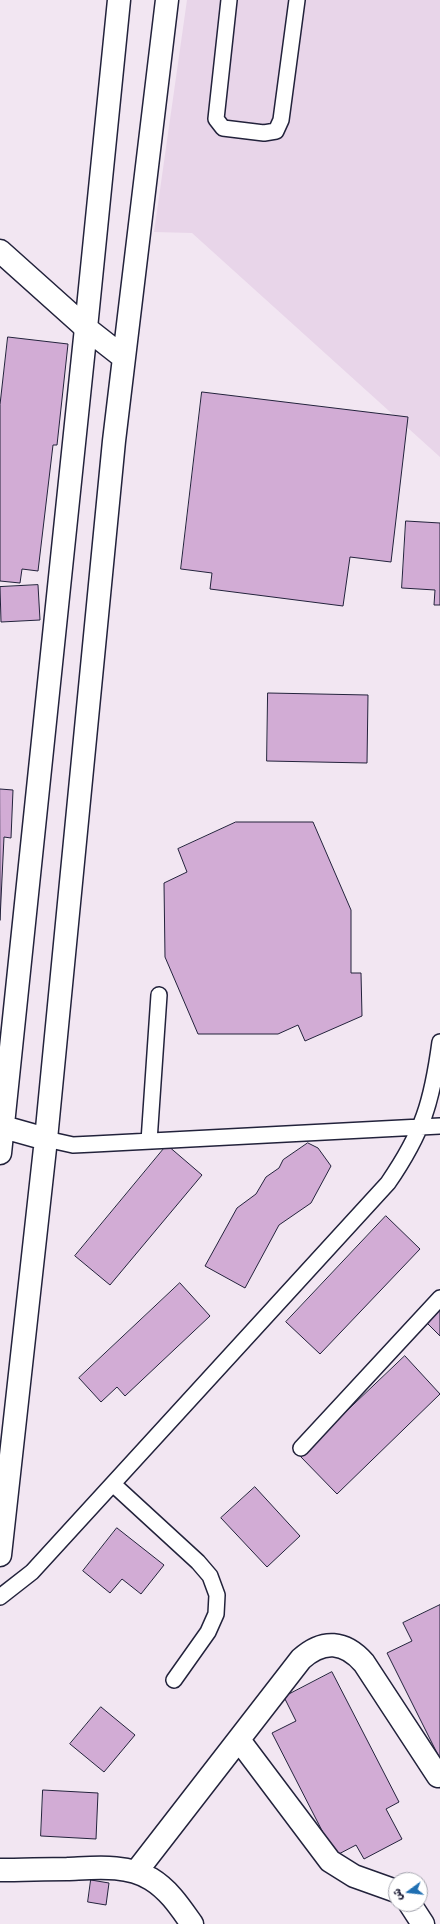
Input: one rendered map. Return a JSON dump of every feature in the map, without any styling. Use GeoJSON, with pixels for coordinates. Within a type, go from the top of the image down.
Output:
{"type":"FeatureCollection","features":[{"type":"Feature","properties":{"kind":"street"},"geometry":{"type":"LineString","coordinates":[[0,1153],[1,1126],[86,328],[119,0]]}},
{"type":"Feature","properties":{"kind":"street"},"geometry":{"type":"LineString","coordinates":[[0,1555],[46,1139],[123,357],[167,0]]}},
{"type":"Feature","properties":{"kind":"street"},"geometry":{"type":"LineString","coordinates":[[0,252],[86,328],[123,357]]}},
{"type":"Feature","properties":{"kind":"street"},"geometry":{"type":"LineString","coordinates":[[1,1126],[46,1139]]}},
{"type":"Feature","properties":{"kind":"street"},"geometry":{"type":"LineString","coordinates":[[136,1872],[301,1659],[310,1651],[322,1646],[334,1645],[351,1650],[364,1663],[438,1776]]}},
{"type":"Feature","properties":{"kind":"street"},"geometry":{"type":"LineString","coordinates":[[239,1740],[330,1861],[354,1876],[388,1888]]}},
{"type":"Feature","properties":{"kind":"street"},"geometry":{"type":"LineString","coordinates":[[0,1870],[113,1867],[136,1872],[150,1878],[163,1887],[174,1898],[192,1924]]}},
{"type":"Feature","properties":{"kind":"street"},"geometry":{"type":"LineString","coordinates":[[415,1912],[423,1924]]}},
{"type":"Feature","properties":{"kind":"lane"},"geometry":{"type":"LineString","coordinates":[[229,0],[216,119],[222,128],[264,134],[276,131],[281,120],[296,0]]}},
{"type":"Feature","properties":{"kind":"lane"},"geometry":{"type":"LineString","coordinates":[[149,1141],[158,995]]}},
{"type":"Feature","properties":{"kind":"lane"},"geometry":{"type":"LineString","coordinates":[[0,1597],[32,1572],[388,1183],[407,1156],[421,1127],[429,1105],[440,1042]]}},
{"type":"Feature","properties":{"kind":"lane"},"geometry":{"type":"LineString","coordinates":[[46,1139],[73,1145],[440,1126]]}},
{"type":"Feature","properties":{"kind":"lane"},"geometry":{"type":"LineString","coordinates":[[301,1448],[440,1298]]}},
{"type":"Feature","properties":{"kind":"lane"},"geometry":{"type":"LineString","coordinates":[[113,1484],[198,1562],[210,1576],[217,1595],[216,1614],[208,1632],[174,1680]]}},
{"type":"Feature","properties":{"kind":"shaded area"},"geometry":{"type":"Polygon","coordinates":[[[187,0],[440,0],[440,457],[192,233],[154,232],[187,0]]]}},
{"type":"Feature","properties":{"kind":"building"},"geometry":{"type":"Polygon","coordinates":[[[8,337],[68,344],[57,445],[53,445],[38,571],[22,569],[20,583],[0,581],[0,405],[8,337]]]}},
{"type":"Feature","properties":{"kind":"building"},"geometry":{"type":"Polygon","coordinates":[[[202,392],[408,417],[391,562],[350,557],[343,606],[210,589],[212,573],[181,569],[202,392]]]}},
{"type":"Feature","properties":{"kind":"building"},"geometry":{"type":"Polygon","coordinates":[[[406,521],[440,523],[440,605],[434,605],[435,590],[402,588],[406,521]]]}},
{"type":"Feature","properties":{"kind":"building"},"geometry":{"type":"Polygon","coordinates":[[[38,585],[40,620],[1,622],[0,587],[38,585]]]}},
{"type":"Feature","properties":{"kind":"building"},"geometry":{"type":"Polygon","coordinates":[[[268,693],[368,695],[367,763],[267,761],[268,693]]]}},
{"type":"Feature","properties":{"kind":"building"},"geometry":{"type":"Polygon","coordinates":[[[0,789],[13,790],[11,838],[4,837],[0,920],[0,789]]]}},
{"type":"Feature","properties":{"kind":"building"},"geometry":{"type":"Polygon","coordinates":[[[236,822],[313,822],[351,910],[351,973],[361,973],[362,1016],[305,1041],[298,1025],[278,1034],[198,1034],[165,957],[164,883],[187,872],[178,849],[236,822]]]}},
{"type":"Feature","properties":{"kind":"building"},"geometry":{"type":"Polygon","coordinates":[[[308,1143],[318,1148],[331,1166],[311,1203],[279,1225],[245,1288],[205,1266],[237,1208],[256,1194],[266,1177],[279,1168],[283,1160],[308,1143]]]}},
{"type":"Feature","properties":{"kind":"building"},"geometry":{"type":"Polygon","coordinates":[[[167,1145],[202,1175],[110,1285],[75,1256],[167,1145]]]}},
{"type":"Feature","properties":{"kind":"building"},"geometry":{"type":"Polygon","coordinates":[[[386,1216],[420,1249],[320,1354],[286,1322],[386,1216]]]}},
{"type":"Feature","properties":{"kind":"building"},"geometry":{"type":"Polygon","coordinates":[[[180,1283],[210,1316],[125,1396],[117,1387],[101,1402],[79,1378],[180,1283]]]}},
{"type":"Feature","properties":{"kind":"building"},"geometry":{"type":"Polygon","coordinates":[[[440,1301],[440,1336],[423,1319],[440,1301]]]}},
{"type":"Feature","properties":{"kind":"building"},"geometry":{"type":"Polygon","coordinates":[[[405,1356],[440,1394],[337,1494],[300,1456],[405,1356]]]}},
{"type":"Feature","properties":{"kind":"building"},"geometry":{"type":"Polygon","coordinates":[[[255,1487],[300,1536],[267,1567],[221,1518],[255,1487]]]}},
{"type":"Feature","properties":{"kind":"building"},"geometry":{"type":"Polygon","coordinates":[[[117,1528],[164,1565],[141,1594],[122,1579],[110,1593],[83,1571],[117,1528]]]}},
{"type":"Feature","properties":{"kind":"building"},"geometry":{"type":"Polygon","coordinates":[[[440,1605],[440,1759],[387,1653],[412,1641],[403,1623],[440,1605]]]}},
{"type":"Feature","properties":{"kind":"building"},"geometry":{"type":"Polygon","coordinates":[[[332,1672],[399,1802],[386,1809],[402,1839],[364,1859],[356,1845],[335,1856],[272,1733],[296,1721],[284,1697],[332,1672]]]}},
{"type":"Feature","properties":{"kind":"building"},"geometry":{"type":"Polygon","coordinates":[[[101,1707],[135,1735],[104,1772],[70,1744],[101,1707]]]}},
{"type":"Feature","properties":{"kind":"building"},"geometry":{"type":"Polygon","coordinates":[[[43,1790],[98,1793],[96,1839],[41,1836],[43,1790]]]}},
{"type":"Feature","properties":{"kind":"building"},"geometry":{"type":"Polygon","coordinates":[[[91,1880],[109,1883],[106,1905],[88,1902],[91,1880]]]}}]}
